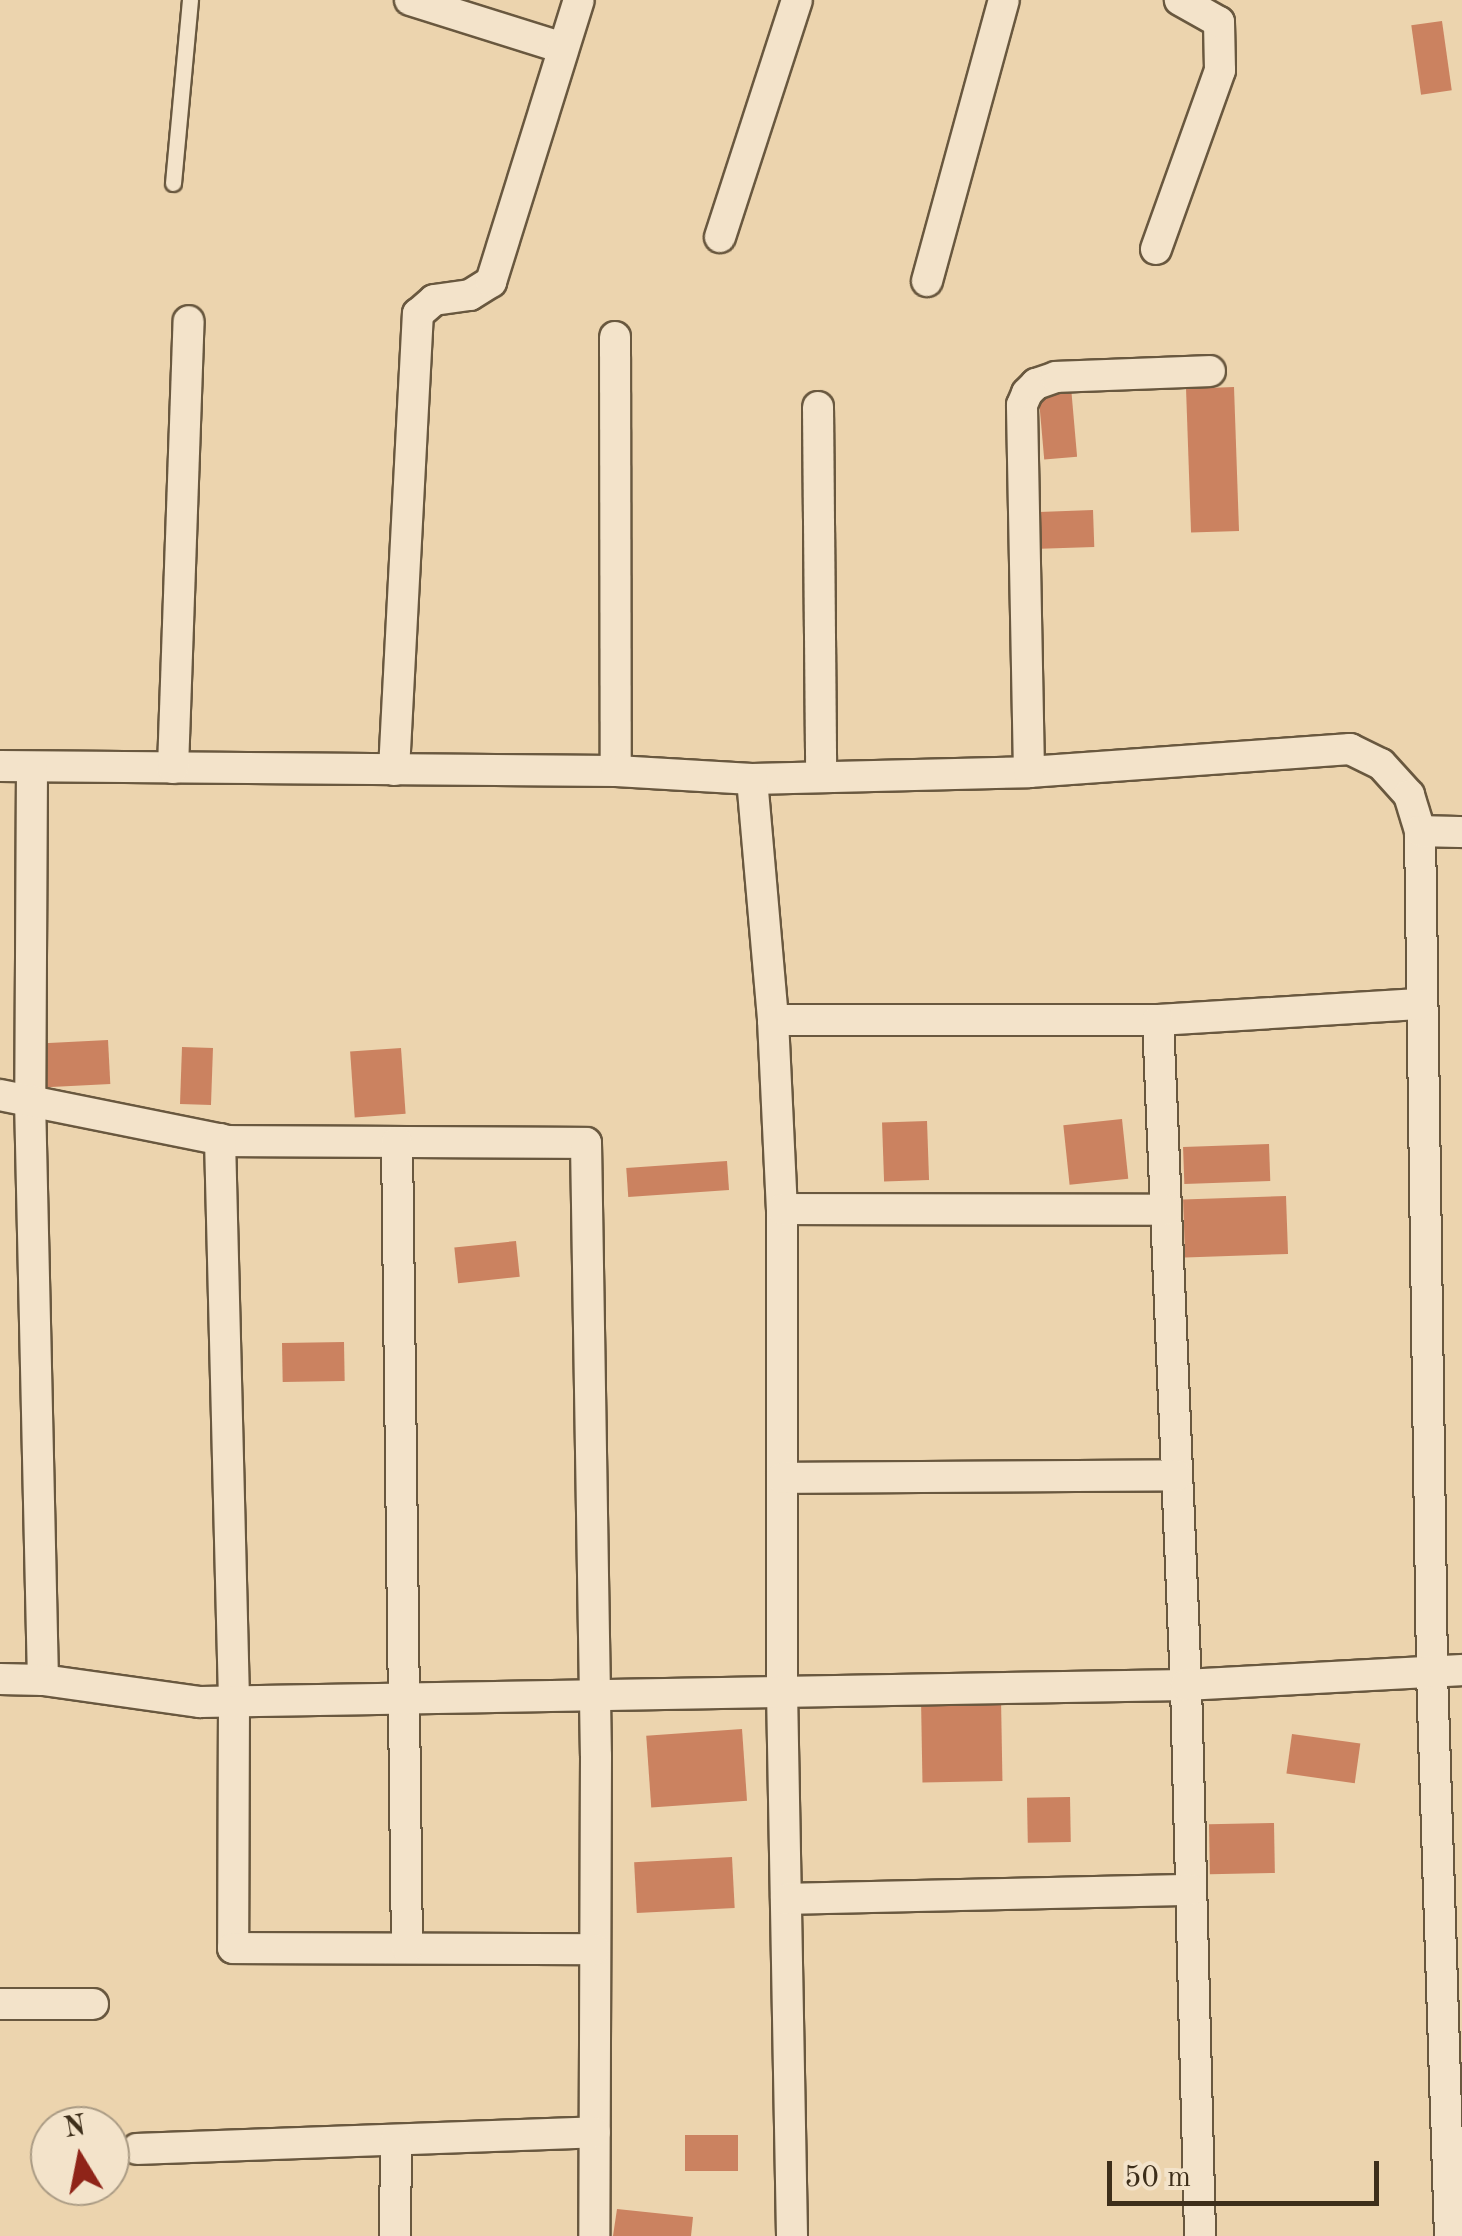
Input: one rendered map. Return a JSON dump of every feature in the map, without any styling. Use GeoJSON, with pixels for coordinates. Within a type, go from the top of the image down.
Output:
{"type":"FeatureCollection","features":[{"type":"Feature","properties":{"kind":"street"},"geometry":{"type":"LineString","coordinates":[[410,0],[563,48]]}},
{"type":"Feature","properties":{"kind":"street"},"geometry":{"type":"LineString","coordinates":[[394,770],[418,314],[434,300],[470,295],[491,282],[579,0]]}},
{"type":"Feature","properties":{"kind":"street"},"geometry":{"type":"LineString","coordinates":[[720,237],[796,0]]}},
{"type":"Feature","properties":{"kind":"street"},"geometry":{"type":"LineString","coordinates":[[927,282],[1004,0]]}},
{"type":"Feature","properties":{"kind":"street"},"geometry":{"type":"LineString","coordinates":[[1156,249],[1220,70],[1220,22],[1180,0]]}},
{"type":"Feature","properties":{"kind":"street"},"geometry":{"type":"LineString","coordinates":[[173,768],[189,321]]}},
{"type":"Feature","properties":{"kind":"street"},"geometry":{"type":"LineString","coordinates":[[614,337],[616,772]]}},
{"type":"Feature","properties":{"kind":"street"},"geometry":{"type":"LineString","coordinates":[[1029,772],[1022,404],[1027,392],[1056,377],[1210,371]]}},
{"type":"Feature","properties":{"kind":"street"},"geometry":{"type":"LineString","coordinates":[[818,407],[821,777]]}},
{"type":"Feature","properties":{"kind":"street"},"geometry":{"type":"LineString","coordinates":[[0,766],[616,772],[752,779],[1029,772],[1350,749],[1381,764],[1409,795],[1420,832],[1419,1004],[1447,1671],[1450,2236]]}},
{"type":"Feature","properties":{"kind":"street"},"geometry":{"type":"LineString","coordinates":[[32,767],[15,1097],[42,1680]]}},
{"type":"Feature","properties":{"kind":"street"},"geometry":{"type":"LineString","coordinates":[[752,779],[773,1020],[782,1209],[782,1690],[792,2236]]}},
{"type":"Feature","properties":{"kind":"street"},"geometry":{"type":"LineString","coordinates":[[1420,832],[1462,832]]}},
{"type":"Feature","properties":{"kind":"street"},"geometry":{"type":"LineString","coordinates":[[773,1020],[1158,1020],[1419,1004]]}},
{"type":"Feature","properties":{"kind":"street"},"geometry":{"type":"LineString","coordinates":[[1158,1020],[1186,1686],[1200,2236]]}},
{"type":"Feature","properties":{"kind":"street"},"geometry":{"type":"LineString","coordinates":[[15,1097],[220,1139],[586,1143],[594,1693],[594,2236]]}},
{"type":"Feature","properties":{"kind":"street"},"geometry":{"type":"LineString","coordinates":[[220,1139],[234,1701],[233,1948],[595,1949]]}},
{"type":"Feature","properties":{"kind":"street"},"geometry":{"type":"LineString","coordinates":[[397,1142],[407,1948]]}},
{"type":"Feature","properties":{"kind":"street"},"geometry":{"type":"LineString","coordinates":[[782,1209],[1166,1210]]}},
{"type":"Feature","properties":{"kind":"street"},"geometry":{"type":"LineString","coordinates":[[782,1478],[1177,1475]]}},
{"type":"Feature","properties":{"kind":"street"},"geometry":{"type":"LineString","coordinates":[[0,1679],[42,1680],[200,1702],[1186,1686],[1447,1671]]}},
{"type":"Feature","properties":{"kind":"street"},"geometry":{"type":"LineString","coordinates":[[786,1900],[1191,1890]]}},
{"type":"Feature","properties":{"kind":"street"},"geometry":{"type":"LineString","coordinates":[[0,2004],[93,2004]]}},
{"type":"Feature","properties":{"kind":"street"},"geometry":{"type":"LineString","coordinates":[[137,2149],[594,2132]]}},
{"type":"Feature","properties":{"kind":"street"},"geometry":{"type":"LineString","coordinates":[[396,2140],[396,2236]]}},
{"type":"Feature","properties":{"kind":"lane"},"geometry":{"type":"LineString","coordinates":[[172,183],[190,0]]}},
{"type":"Feature","properties":{"kind":"building"},"geometry":{"type":"Polygon","coordinates":[[[1442,21],[1452,90],[1421,95],[1411,25],[1442,21]]]}},
{"type":"Feature","properties":{"kind":"building"},"geometry":{"type":"Polygon","coordinates":[[[1071,387],[1077,457],[1044,460],[1038,390],[1071,387]]]}},
{"type":"Feature","properties":{"kind":"building"},"geometry":{"type":"Polygon","coordinates":[[[1234,387],[1239,531],[1191,533],[1186,389],[1234,387]]]}},
{"type":"Feature","properties":{"kind":"building"},"geometry":{"type":"Polygon","coordinates":[[[1093,510],[1094,547],[1040,549],[1039,512],[1093,510]]]}},
{"type":"Feature","properties":{"kind":"building"},"geometry":{"type":"Polygon","coordinates":[[[108,1040],[110,1084],[41,1088],[39,1044],[108,1040]]]}},
{"type":"Feature","properties":{"kind":"building"},"geometry":{"type":"Polygon","coordinates":[[[182,1047],[213,1048],[211,1105],[180,1104],[182,1047]]]}},
{"type":"Feature","properties":{"kind":"building"},"geometry":{"type":"Polygon","coordinates":[[[401,1048],[406,1114],[355,1117],[350,1052],[401,1048]]]}},
{"type":"Feature","properties":{"kind":"building"},"geometry":{"type":"Polygon","coordinates":[[[1122,1119],[1128,1179],[1070,1185],[1063,1125],[1122,1119]]]}},
{"type":"Feature","properties":{"kind":"building"},"geometry":{"type":"Polygon","coordinates":[[[927,1121],[929,1180],[884,1182],[882,1123],[927,1121]]]}},
{"type":"Feature","properties":{"kind":"building"},"geometry":{"type":"Polygon","coordinates":[[[1269,1144],[1270,1181],[1184,1184],[1183,1147],[1269,1144]]]}},
{"type":"Feature","properties":{"kind":"building"},"geometry":{"type":"Polygon","coordinates":[[[727,1161],[729,1190],[628,1197],[626,1168],[727,1161]]]}},
{"type":"Feature","properties":{"kind":"building"},"geometry":{"type":"Polygon","coordinates":[[[1286,1196],[1288,1254],[1185,1258],[1183,1200],[1286,1196]]]}},
{"type":"Feature","properties":{"kind":"building"},"geometry":{"type":"Polygon","coordinates":[[[516,1241],[520,1277],[458,1283],[454,1247],[516,1241]]]}},
{"type":"Feature","properties":{"kind":"building"},"geometry":{"type":"Polygon","coordinates":[[[344,1342],[345,1381],[283,1382],[282,1343],[344,1342]]]}},
{"type":"Feature","properties":{"kind":"building"},"geometry":{"type":"Polygon","coordinates":[[[1001,1698],[1002,1781],[922,1782],[921,1699],[1001,1698]]]}},
{"type":"Feature","properties":{"kind":"building"},"geometry":{"type":"Polygon","coordinates":[[[742,1729],[747,1801],[651,1808],[646,1736],[742,1729]]]}},
{"type":"Feature","properties":{"kind":"building"},"geometry":{"type":"Polygon","coordinates":[[[1292,1734],[1360,1744],[1355,1783],[1286,1774],[1292,1734]]]}},
{"type":"Feature","properties":{"kind":"building"},"geometry":{"type":"Polygon","coordinates":[[[1070,1797],[1071,1842],[1028,1843],[1027,1798],[1070,1797]]]}},
{"type":"Feature","properties":{"kind":"building"},"geometry":{"type":"Polygon","coordinates":[[[1274,1823],[1275,1873],[1210,1874],[1209,1824],[1274,1823]]]}},
{"type":"Feature","properties":{"kind":"building"},"geometry":{"type":"Polygon","coordinates":[[[732,1857],[735,1908],[637,1913],[634,1862],[732,1857]]]}},
{"type":"Feature","properties":{"kind":"building"},"geometry":{"type":"Polygon","coordinates":[[[685,2135],[738,2135],[738,2171],[685,2171],[685,2135]]]}},
{"type":"Feature","properties":{"kind":"building"},"geometry":{"type":"Polygon","coordinates":[[[617,2209],[693,2217],[691,2236],[613,2236],[617,2209]]]}}]}
